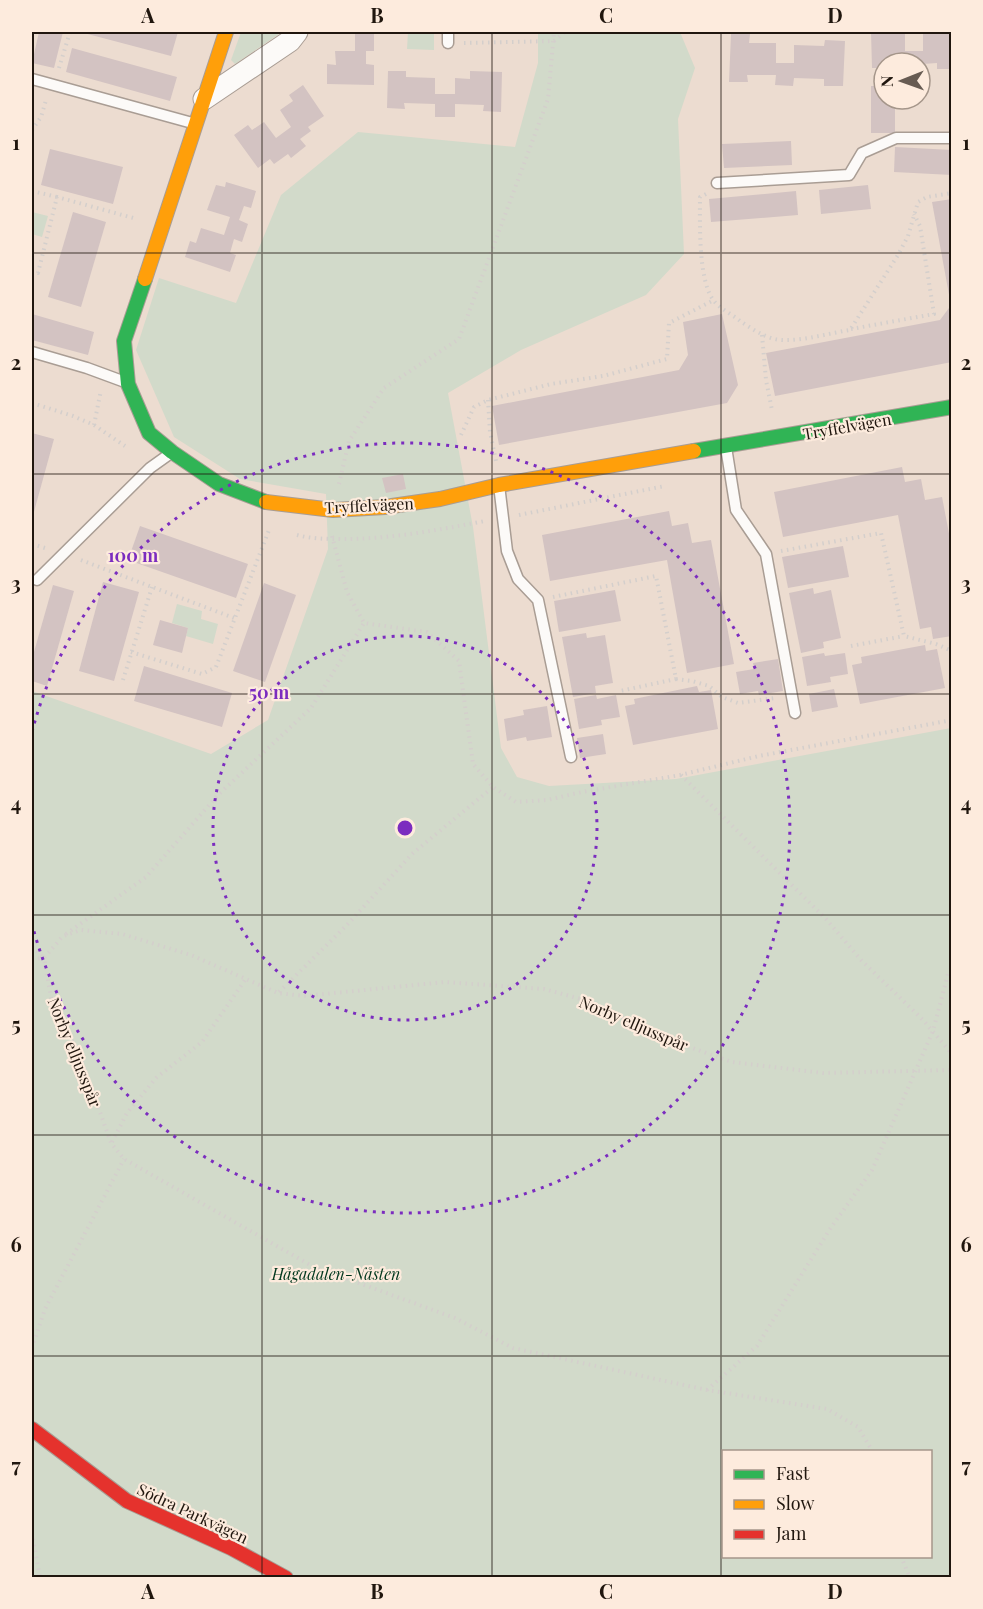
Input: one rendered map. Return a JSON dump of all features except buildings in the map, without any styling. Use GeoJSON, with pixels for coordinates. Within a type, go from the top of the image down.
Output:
{"type":"FeatureCollection","features":[{"type":"Feature","properties":{"kind":"street","name":"Tryffelvägen"},"geometry":{"type":"LineString","coordinates":[[226,32],[124,341],[128,384],[149,433],[172,452],[219,484],[263,502],[333,510],[385,507],[439,494],[951,407]]}},
{"type":"Feature","properties":{"kind":"street"},"geometry":{"type":"LineString","coordinates":[[204,99],[290,41],[297,32]]}},
{"type":"Feature","properties":{"kind":"street","name":"Södra Parkvägen"},"geometry":{"type":"LineString","coordinates":[[32,1429],[127,1501],[231,1548],[286,1578]]}},
{"type":"Feature","properties":{"kind":"lane"},"geometry":{"type":"LineString","coordinates":[[32,79],[196,124]]}},
{"type":"Feature","properties":{"kind":"lane"},"geometry":{"type":"LineString","coordinates":[[717,183],[849,175],[861,153],[896,138],[951,138]]}},
{"type":"Feature","properties":{"kind":"lane"},"geometry":{"type":"LineString","coordinates":[[32,352],[87,368],[128,384]]}},
{"type":"Feature","properties":{"kind":"lane"},"geometry":{"type":"LineString","coordinates":[[726,447],[736,510],[766,554],[795,713]]}},
{"type":"Feature","properties":{"kind":"lane"},"geometry":{"type":"LineString","coordinates":[[37,580],[150,468],[172,452]]}},
{"type":"Feature","properties":{"kind":"lane"},"geometry":{"type":"LineString","coordinates":[[499,485],[507,551],[518,579],[538,600],[572,757]]}},
{"type":"Feature","properties":{"kind":"path"},"geometry":{"type":"LineString","coordinates":[[364,623],[347,592],[332,539],[333,510],[349,441],[384,388],[459,339],[548,99],[554,32]]}},
{"type":"Feature","properties":{"kind":"path"},"geometry":{"type":"LineString","coordinates":[[448,37],[554,41],[565,32]]}},
{"type":"Feature","properties":{"kind":"path"},"geometry":{"type":"LineString","coordinates":[[717,183],[700,197],[705,285],[716,304],[762,334],[786,340],[934,314],[920,226],[914,213]]}},
{"type":"Feature","properties":{"kind":"path"},"geometry":{"type":"LineString","coordinates":[[32,191],[139,220]]}},
{"type":"Feature","properties":{"kind":"path"},"geometry":{"type":"LineString","coordinates":[[850,330],[898,255],[908,236],[918,202],[927,197],[951,193]]}},
{"type":"Feature","properties":{"kind":"path"},"geometry":{"type":"LineString","coordinates":[[32,271],[38,273],[57,197]]}},
{"type":"Feature","properties":{"kind":"path"},"geometry":{"type":"LineString","coordinates":[[461,435],[474,407],[488,400],[667,359],[669,322],[714,300]]}},
{"type":"Feature","properties":{"kind":"path"},"geometry":{"type":"LineString","coordinates":[[762,334],[766,380]]}},
{"type":"Feature","properties":{"kind":"path"},"geometry":{"type":"LineString","coordinates":[[488,400],[490,432]]}},
{"type":"Feature","properties":{"kind":"path"},"geometry":{"type":"LineString","coordinates":[[131,652],[202,674],[216,667],[270,529]]}},
{"type":"Feature","properties":{"kind":"path"},"geometry":{"type":"LineString","coordinates":[[766,554],[881,533],[904,636]]}},
{"type":"Feature","properties":{"kind":"path"},"geometry":{"type":"LineString","coordinates":[[63,554],[234,618]]}},
{"type":"Feature","properties":{"kind":"path"},"geometry":{"type":"LineString","coordinates":[[538,600],[656,576],[676,680]]}},
{"type":"Feature","properties":{"kind":"path"},"geometry":{"type":"LineString","coordinates":[[123,680],[152,587]]}},
{"type":"Feature","properties":{"kind":"path"},"geometry":{"type":"LineString","coordinates":[[364,623],[427,632],[459,662],[472,764],[493,786],[516,802],[546,800],[680,775],[759,756],[951,720]]}},
{"type":"Feature","properties":{"kind":"path"},"geometry":{"type":"LineString","coordinates":[[32,959],[44,958],[63,936],[146,877],[218,795],[311,708],[364,623]]}},
{"type":"Feature","properties":{"kind":"path"},"geometry":{"type":"LineString","coordinates":[[851,646],[904,636],[936,644],[951,651]]}},
{"type":"Feature","properties":{"kind":"path"},"geometry":{"type":"LineString","coordinates":[[620,691],[676,680],[692,681],[709,686],[722,697],[738,703],[791,695]]}},
{"type":"Feature","properties":{"kind":"path"},"geometry":{"type":"LineString","coordinates":[[680,775],[826,919],[861,960],[933,1030],[951,1054]]}},
{"type":"Feature","properties":{"kind":"path"},"geometry":{"type":"LineString","coordinates":[[278,993],[346,926],[411,854],[493,786]]}},
{"type":"Feature","properties":{"kind":"path","name":"Norby elljusspår"},"geometry":{"type":"LineString","coordinates":[[63,936],[81,930],[122,934],[191,955],[278,993],[304,996],[445,982],[544,989],[588,1001],[664,1038],[732,1062],[823,1073],[951,1070]]}},
{"type":"Feature","properties":{"kind":"path"},"geometry":{"type":"LineString","coordinates":[[32,947],[44,958]]}},
{"type":"Feature","properties":{"kind":"path","name":"Norby elljusspår"},"geometry":{"type":"LineString","coordinates":[[44,958],[52,1002],[80,1056],[111,1143],[124,1159],[312,1266],[455,1318],[513,1348],[707,1390],[827,1409],[858,1427],[872,1450]]}},
{"type":"Feature","properties":{"kind":"path"},"geometry":{"type":"LineString","coordinates":[[707,1390],[757,1346],[830,1229],[872,1170],[933,1030],[951,969]]}},
{"type":"Feature","properties":{"kind":"path"},"geometry":{"type":"LineString","coordinates":[[111,1143],[127,1113],[156,1078],[202,1042],[245,980]]}},
{"type":"Feature","properties":{"kind":"path"},"geometry":{"type":"LineString","coordinates":[[32,1348],[45,1309],[124,1159]]}},
{"type":"Feature","properties":{"kind":"path"},"geometry":{"type":"LineString","coordinates":[[32,1533],[40,1578]]}},
{"type":"Feature","properties":{"kind":"path"},"geometry":{"type":"LineString","coordinates":[[901,1558],[910,1578]]}},
{"type":"Feature","properties":{"kind":"green space"},"geometry":{"type":"Polygon","coordinates":[[[241,32],[282,32],[235,64],[231,60],[241,32]]]}},
{"type":"Feature","properties":{"kind":"green space"},"geometry":{"type":"Polygon","coordinates":[[[408,32],[434,32],[434,50],[407,49],[408,32]]]}},
{"type":"Feature","properties":{"kind":"green space","name":"Hågadalen-Nåsten"},"geometry":{"type":"Polygon","coordinates":[[[538,32],[680,32],[695,68],[678,119],[684,254],[646,295],[521,350],[448,393],[473,527],[501,748],[517,777],[549,786],[676,779],[951,728],[951,1577],[32,1578],[32,691],[211,754],[268,720],[328,549],[326,494],[240,479],[174,437],[136,350],[159,278],[236,303],[281,195],[358,132],[515,147],[538,63],[538,32]]]}},
{"type":"Feature","properties":{"kind":"green space"},"geometry":{"type":"Polygon","coordinates":[[[32,212],[48,216],[42,237],[32,234],[32,212]]]}},
{"type":"Feature","properties":{"kind":"green space"},"geometry":{"type":"Polygon","coordinates":[[[177,604],[202,611],[201,619],[218,624],[213,644],[186,636],[188,628],[172,623],[177,604]]]}},
{"type":"Feature","properties":{"kind":"traffic: fast"},"geometry":{"type":"LineString","coordinates":[[145,279],[124,341],[128,384],[149,433],[172,452],[219,484],[266,502]]}},
{"type":"Feature","properties":{"kind":"traffic: fast"},"geometry":{"type":"LineString","coordinates":[[694,451],[952,407]]}},
{"type":"Feature","properties":{"kind":"traffic: slow"},"geometry":{"type":"LineString","coordinates":[[145,279],[226,32]]}},
{"type":"Feature","properties":{"kind":"traffic: slow"},"geometry":{"type":"LineString","coordinates":[[266,502],[333,510],[385,507],[440,499],[499,485],[694,451]]}},
{"type":"Feature","properties":{"kind":"traffic: jam"},"geometry":{"type":"LineString","coordinates":[[32,1429],[127,1501],[231,1548],[286,1578]]}}]}
